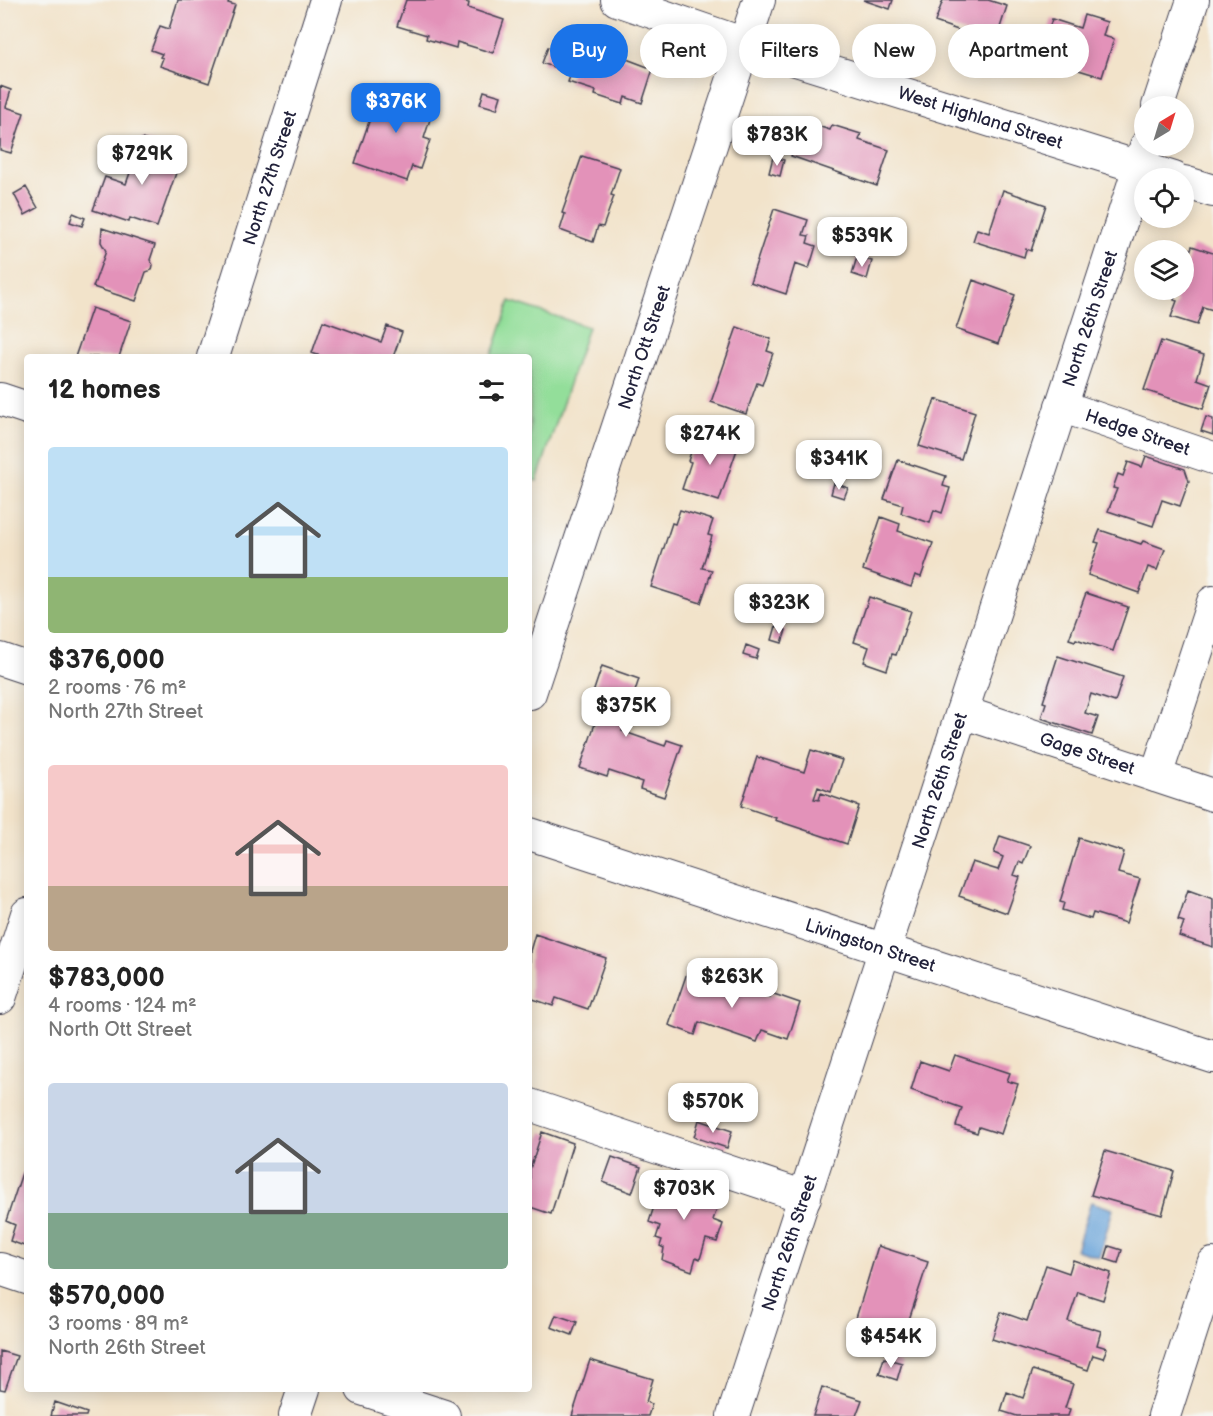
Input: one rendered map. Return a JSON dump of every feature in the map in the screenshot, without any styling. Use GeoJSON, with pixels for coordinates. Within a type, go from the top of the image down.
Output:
{"type":"FeatureCollection","features":[{"type":"Feature","properties":{"kind":"street","name":"North 27th Street"},"geometry":{"type":"LineString","coordinates":[[214,354],[326,0]]}},
{"type":"Feature","properties":{"kind":"street","name":"West Highland Street"},"geometry":{"type":"LineString","coordinates":[[617,0],[739,42]]}},
{"type":"Feature","properties":{"kind":"street","name":"North Ott Street"},"geometry":{"type":"LineString","coordinates":[[751,24],[759,0]]}},
{"type":"Feature","properties":{"kind":"street"},"geometry":{"type":"LineString","coordinates":[[1161,96],[1193,0]]}},
{"type":"Feature","properties":{"kind":"street","name":"North Ott Street"},"geometry":{"type":"LineString","coordinates":[[532,687],[739,62]]}},
{"type":"Feature","properties":{"kind":"street","name":"West Highland Street"},"geometry":{"type":"LineString","coordinates":[[840,71],[1134,154]]}},
{"type":"Feature","properties":{"kind":"street","name":"West Highland Street"},"geometry":{"type":"LineString","coordinates":[[1142,156],[1159,168]]}},
{"type":"Feature","properties":{"kind":"street","name":"North 26th Street"},"geometry":{"type":"LineString","coordinates":[[733,1416],[1142,156]]}},
{"type":"Feature","properties":{"kind":"street"},"geometry":{"type":"LineString","coordinates":[[1194,185],[1213,191]]}},
{"type":"Feature","properties":{"kind":"street"},"geometry":{"type":"LineString","coordinates":[[0,399],[24,407]]}},
{"type":"Feature","properties":{"kind":"street","name":"Hedge Street"},"geometry":{"type":"LineString","coordinates":[[1061,406],[1213,458]]}},
{"type":"Feature","properties":{"kind":"street"},"geometry":{"type":"LineString","coordinates":[[1156,776],[1213,602]]}},
{"type":"Feature","properties":{"kind":"street"},"geometry":{"type":"LineString","coordinates":[[0,659],[24,667]]}},
{"type":"Feature","properties":{"kind":"street","name":"Gage Street"},"geometry":{"type":"LineString","coordinates":[[962,712],[1213,795]]}},
{"type":"Feature","properties":{"kind":"street","name":"Livingston Street"},"geometry":{"type":"LineString","coordinates":[[532,835],[1213,1057]]}},
{"type":"Feature","properties":{"kind":"street"},"geometry":{"type":"LineString","coordinates":[[0,998],[18,932]]}},
{"type":"Feature","properties":{"kind":"street"},"geometry":{"type":"LineString","coordinates":[[532,1107],[805,1197]]}},
{"type":"Feature","properties":{"kind":"street"},"geometry":{"type":"LineString","coordinates":[[1164,1416],[1213,1264]]}},
{"type":"Feature","properties":{"kind":"street"},"geometry":{"type":"LineString","coordinates":[[0,1269],[24,1277]]}},
{"type":"Feature","properties":{"kind":"street"},"geometry":{"type":"LineString","coordinates":[[295,1416],[303,1392]]}},
{"type":"Feature","properties":{"kind":"street"},"geometry":{"type":"LineString","coordinates":[[371,1392],[444,1416]]}},
{"type":"Feature","properties":{"kind":"green space"},"geometry":{"type":"Polygon","coordinates":[[[510,301],[588,327],[537,481],[532,480],[532,354],[492,354],[510,301]]]}},
{"type":"Feature","properties":{"kind":"water"},"geometry":{"type":"Polygon","coordinates":[[[1091,1202],[1113,1209],[1099,1257],[1076,1250],[1091,1202]]]}},
{"type":"Feature","properties":{"kind":"building"},"geometry":{"type":"Polygon","coordinates":[[[178,0],[229,0],[228,3],[235,5],[209,83],[160,66],[162,54],[151,50],[160,26],[169,29],[178,0]]]}},
{"type":"Feature","properties":{"kind":"building"},"geometry":{"type":"Polygon","coordinates":[[[406,0],[459,0],[469,3],[468,8],[504,20],[493,53],[457,42],[456,48],[426,39],[427,35],[397,26],[406,0]]]}},
{"type":"Feature","properties":{"kind":"building"},"geometry":{"type":"Polygon","coordinates":[[[863,0],[893,0],[890,9],[863,0]]]}},
{"type":"Feature","properties":{"kind":"building"},"geometry":{"type":"Polygon","coordinates":[[[943,0],[988,0],[1007,6],[1001,24],[948,24],[948,27],[935,22],[943,0]]]}},
{"type":"Feature","properties":{"kind":"building"},"geometry":{"type":"Polygon","coordinates":[[[1084,15],[1107,22],[1103,36],[1114,39],[1102,77],[1089,73],[1089,24],[1081,24],[1084,15]]]}},
{"type":"Feature","properties":{"kind":"building"},"geometry":{"type":"Polygon","coordinates":[[[1052,19],[1068,24],[1050,24],[1052,19]]]}},
{"type":"Feature","properties":{"kind":"building"},"geometry":{"type":"Polygon","coordinates":[[[548,47],[550,48],[550,66],[542,63],[548,47]]]}},
{"type":"Feature","properties":{"kind":"building"},"geometry":{"type":"Polygon","coordinates":[[[628,60],[640,64],[640,78],[650,78],[642,103],[625,97],[623,104],[595,95],[596,91],[568,82],[569,78],[628,78],[628,60]]]}},
{"type":"Feature","properties":{"kind":"building"},"geometry":{"type":"Polygon","coordinates":[[[0,86],[11,90],[6,107],[24,113],[11,153],[0,150],[0,86]]]}},
{"type":"Feature","properties":{"kind":"building"},"geometry":{"type":"Polygon","coordinates":[[[381,86],[435,104],[424,138],[430,140],[420,169],[412,166],[407,181],[355,163],[381,86]]]}},
{"type":"Feature","properties":{"kind":"building"},"geometry":{"type":"Polygon","coordinates":[[[484,91],[501,96],[497,109],[480,104],[484,91]]]}},
{"type":"Feature","properties":{"kind":"building"},"geometry":{"type":"Polygon","coordinates":[[[802,121],[830,130],[832,125],[861,134],[859,140],[889,150],[877,186],[791,156],[802,121]]]}},
{"type":"Feature","properties":{"kind":"building"},"geometry":{"type":"Polygon","coordinates":[[[142,139],[183,153],[157,227],[130,218],[129,222],[93,210],[105,177],[126,184],[142,139]]]}},
{"type":"Feature","properties":{"kind":"building"},"geometry":{"type":"Polygon","coordinates":[[[582,156],[620,168],[611,195],[614,196],[603,227],[598,226],[593,242],[560,230],[565,214],[562,213],[582,156]]]}},
{"type":"Feature","properties":{"kind":"building"},"geometry":{"type":"Polygon","coordinates":[[[773,157],[784,160],[780,176],[769,173],[773,157]]]}},
{"type":"Feature","properties":{"kind":"building"},"geometry":{"type":"Polygon","coordinates":[[[26,187],[38,208],[25,215],[14,194],[26,187]]]}},
{"type":"Feature","properties":{"kind":"building"},"geometry":{"type":"Polygon","coordinates":[[[1003,190],[1046,205],[1031,251],[1026,249],[1024,257],[973,241],[977,229],[989,233],[1003,190]]]}},
{"type":"Feature","properties":{"kind":"building"},"geometry":{"type":"Polygon","coordinates":[[[774,209],[808,220],[803,235],[809,236],[807,243],[816,246],[809,269],[795,264],[786,294],[750,282],[774,209]]]}},
{"type":"Feature","properties":{"kind":"building"},"geometry":{"type":"Polygon","coordinates":[[[73,213],[85,218],[82,226],[70,222],[73,213]]]}},
{"type":"Feature","properties":{"kind":"building"},"geometry":{"type":"Polygon","coordinates":[[[102,228],[155,245],[150,260],[153,265],[152,270],[146,272],[136,301],[93,287],[106,251],[101,242],[102,228]]]}},
{"type":"Feature","properties":{"kind":"building"},"geometry":{"type":"Polygon","coordinates":[[[1194,247],[1213,253],[1213,310],[1203,307],[1197,325],[1171,317],[1177,301],[1174,300],[1194,300],[1194,247]]]}},
{"type":"Feature","properties":{"kind":"building"},"geometry":{"type":"Polygon","coordinates":[[[857,257],[872,261],[867,279],[852,274],[857,257]]]}},
{"type":"Feature","properties":{"kind":"building"},"geometry":{"type":"Polygon","coordinates":[[[973,280],[1015,295],[998,344],[956,329],[973,280]]]}},
{"type":"Feature","properties":{"kind":"building"},"geometry":{"type":"Polygon","coordinates":[[[92,308],[131,321],[120,354],[76,354],[92,308]]]}},
{"type":"Feature","properties":{"kind":"building"},"geometry":{"type":"Polygon","coordinates":[[[323,321],[381,342],[387,326],[402,332],[394,354],[312,353],[323,321]]]}},
{"type":"Feature","properties":{"kind":"building"},"geometry":{"type":"Polygon","coordinates":[[[737,327],[771,339],[767,351],[773,353],[762,385],[757,383],[746,414],[711,402],[737,327]]]}},
{"type":"Feature","properties":{"kind":"building"},"geometry":{"type":"Polygon","coordinates":[[[1161,341],[1204,355],[1197,379],[1211,384],[1203,409],[1144,390],[1161,341]]]}},
{"type":"Feature","properties":{"kind":"building"},"geometry":{"type":"Polygon","coordinates":[[[935,399],[975,412],[961,459],[919,446],[935,399]]]}},
{"type":"Feature","properties":{"kind":"building"},"geometry":{"type":"Polygon","coordinates":[[[1206,417],[1213,419],[1213,435],[1201,431],[1206,417]]]}},
{"type":"Feature","properties":{"kind":"building"},"geometry":{"type":"Polygon","coordinates":[[[698,431],[739,444],[719,501],[682,489],[698,431]]]}},
{"type":"Feature","properties":{"kind":"building"},"geometry":{"type":"Polygon","coordinates":[[[1146,456],[1185,469],[1189,481],[1180,506],[1162,500],[1153,526],[1108,511],[1117,489],[1113,488],[1118,474],[1123,476],[1128,462],[1142,467],[1146,456]]]}},
{"type":"Feature","properties":{"kind":"building"},"geometry":{"type":"Polygon","coordinates":[[[898,460],[946,476],[943,486],[950,488],[942,513],[934,510],[930,523],[901,513],[903,505],[884,499],[898,460]]]}},
{"type":"Feature","properties":{"kind":"building"},"geometry":{"type":"Polygon","coordinates":[[[834,483],[848,488],[844,498],[831,494],[834,483]]]}},
{"type":"Feature","properties":{"kind":"building"},"geometry":{"type":"Polygon","coordinates":[[[680,510],[713,520],[708,535],[712,536],[702,568],[712,570],[701,603],[651,587],[672,523],[675,524],[680,510]]]}},
{"type":"Feature","properties":{"kind":"building"},"geometry":{"type":"Polygon","coordinates":[[[881,517],[900,524],[898,531],[933,543],[921,577],[915,575],[911,587],[863,570],[881,517]]]}},
{"type":"Feature","properties":{"kind":"building"},"geometry":{"type":"Polygon","coordinates":[[[1100,530],[1141,544],[1143,541],[1165,549],[1157,570],[1148,567],[1139,593],[1088,575],[1099,543],[1095,542],[1100,530]]]}},
{"type":"Feature","properties":{"kind":"building"},"geometry":{"type":"Polygon","coordinates":[[[1086,593],[1128,607],[1113,651],[1076,639],[1075,641],[1069,639],[1086,593]]]}},
{"type":"Feature","properties":{"kind":"building"},"geometry":{"type":"Polygon","coordinates":[[[869,597],[911,611],[896,655],[892,654],[887,670],[864,662],[869,647],[854,642],[869,597]]]}},
{"type":"Feature","properties":{"kind":"building"},"geometry":{"type":"Polygon","coordinates":[[[776,626],[786,630],[782,643],[772,640],[776,626]]]}},
{"type":"Feature","properties":{"kind":"building"},"geometry":{"type":"Polygon","coordinates":[[[746,645],[759,650],[756,659],[743,655],[746,645]]]}},
{"type":"Feature","properties":{"kind":"building"},"geometry":{"type":"Polygon","coordinates":[[[1058,656],[1123,677],[1115,702],[1091,694],[1085,713],[1098,717],[1092,735],[1041,718],[1046,703],[1043,702],[1058,656]]]}},
{"type":"Feature","properties":{"kind":"building"},"geometry":{"type":"Polygon","coordinates":[[[602,666],[639,679],[622,731],[665,746],[667,740],[682,745],[664,797],[640,789],[642,782],[609,771],[607,777],[580,768],[600,709],[589,705],[602,666]]]}},
{"type":"Feature","properties":{"kind":"building"},"geometry":{"type":"Polygon","coordinates":[[[811,750],[842,760],[831,792],[818,787],[814,799],[819,800],[821,793],[859,806],[847,844],[741,806],[757,757],[804,772],[811,750]]]}},
{"type":"Feature","properties":{"kind":"building"},"geometry":{"type":"Polygon","coordinates":[[[1000,836],[1030,846],[1023,864],[1019,862],[1014,875],[1020,877],[1007,913],[959,896],[972,862],[998,870],[1003,857],[994,853],[1000,836]]]}},
{"type":"Feature","properties":{"kind":"building"},"geometry":{"type":"Polygon","coordinates":[[[1079,838],[1124,852],[1118,873],[1140,879],[1126,923],[1093,913],[1091,919],[1062,910],[1064,903],[1060,902],[1079,838]]]}},
{"type":"Feature","properties":{"kind":"building"},"geometry":{"type":"Polygon","coordinates":[[[1188,890],[1213,899],[1213,947],[1179,936],[1184,922],[1178,920],[1188,890]]]}},
{"type":"Feature","properties":{"kind":"building"},"geometry":{"type":"Polygon","coordinates":[[[535,934],[606,958],[588,1009],[556,998],[553,1006],[532,999],[532,944],[535,934]]]}},
{"type":"Feature","properties":{"kind":"building"},"geometry":{"type":"Polygon","coordinates":[[[688,970],[770,997],[771,993],[800,1003],[788,1039],[762,1030],[757,1042],[699,1022],[695,1035],[669,1025],[688,970]]]}},
{"type":"Feature","properties":{"kind":"building"},"geometry":{"type":"Polygon","coordinates":[[[955,1055],[1010,1073],[1007,1081],[1018,1084],[1001,1134],[979,1127],[977,1133],[956,1126],[962,1108],[911,1090],[920,1061],[949,1071],[955,1055]]]}},
{"type":"Feature","properties":{"kind":"building"},"geometry":{"type":"Polygon","coordinates":[[[699,1120],[732,1131],[727,1148],[694,1137],[699,1120]]]}},
{"type":"Feature","properties":{"kind":"building"},"geometry":{"type":"Polygon","coordinates":[[[542,1132],[573,1143],[551,1214],[532,1208],[532,1163],[542,1132]]]}},
{"type":"Feature","properties":{"kind":"building"},"geometry":{"type":"Polygon","coordinates":[[[1105,1151],[1174,1171],[1162,1215],[1091,1195],[1105,1151]]]}},
{"type":"Feature","properties":{"kind":"building"},"geometry":{"type":"Polygon","coordinates":[[[612,1157],[641,1167],[632,1193],[603,1182],[612,1157]]]}},
{"type":"Feature","properties":{"kind":"building"},"geometry":{"type":"Polygon","coordinates":[[[22,1173],[24,1174],[24,1246],[10,1241],[15,1225],[6,1221],[22,1173]]]}},
{"type":"Feature","properties":{"kind":"building"},"geometry":{"type":"Polygon","coordinates":[[[677,1173],[703,1182],[698,1195],[719,1203],[713,1220],[723,1224],[717,1242],[706,1239],[700,1259],[696,1257],[692,1271],[662,1260],[664,1248],[660,1246],[662,1240],[656,1238],[660,1226],[649,1222],[658,1194],[660,1195],[663,1186],[665,1187],[669,1175],[675,1177],[677,1173]]]}},
{"type":"Feature","properties":{"kind":"building"},"geometry":{"type":"Polygon","coordinates":[[[878,1246],[928,1262],[901,1344],[853,1328],[878,1246]]]}},
{"type":"Feature","properties":{"kind":"building"},"geometry":{"type":"Polygon","coordinates":[[[1109,1246],[1122,1250],[1118,1263],[1105,1259],[1109,1246]]]}},
{"type":"Feature","properties":{"kind":"building"},"geometry":{"type":"Polygon","coordinates":[[[1073,1260],[1111,1273],[1103,1300],[1078,1292],[1068,1321],[1101,1331],[1097,1345],[1107,1348],[1103,1358],[1093,1355],[1088,1370],[992,1339],[1001,1312],[1027,1321],[1046,1265],[1069,1273],[1073,1260]]]}},
{"type":"Feature","properties":{"kind":"building"},"geometry":{"type":"Polygon","coordinates":[[[556,1315],[577,1322],[572,1335],[551,1327],[556,1315]]]}},
{"type":"Feature","properties":{"kind":"building"},"geometry":{"type":"Polygon","coordinates":[[[0,1351],[17,1356],[5,1390],[0,1389],[0,1351]]]}},
{"type":"Feature","properties":{"kind":"building"},"geometry":{"type":"Polygon","coordinates":[[[884,1358],[902,1363],[897,1380],[879,1374],[884,1358]]]}},
{"type":"Feature","properties":{"kind":"building"},"geometry":{"type":"Polygon","coordinates":[[[590,1360],[653,1379],[646,1402],[652,1404],[648,1416],[572,1416],[590,1360]]]}},
{"type":"Feature","properties":{"kind":"building"},"geometry":{"type":"Polygon","coordinates":[[[1033,1370],[1073,1384],[1065,1408],[1070,1409],[1068,1416],[1017,1416],[1001,1411],[1007,1392],[1023,1398],[1033,1370]]]}},
{"type":"Feature","properties":{"kind":"building"},"geometry":{"type":"Polygon","coordinates":[[[822,1387],[862,1400],[856,1416],[813,1416],[822,1387]]]}},
{"type":"Feature","properties":{"kind":"building"},"geometry":{"type":"Polygon","coordinates":[[[55,1402],[87,1413],[86,1416],[51,1416],[55,1402]]]}}]}
